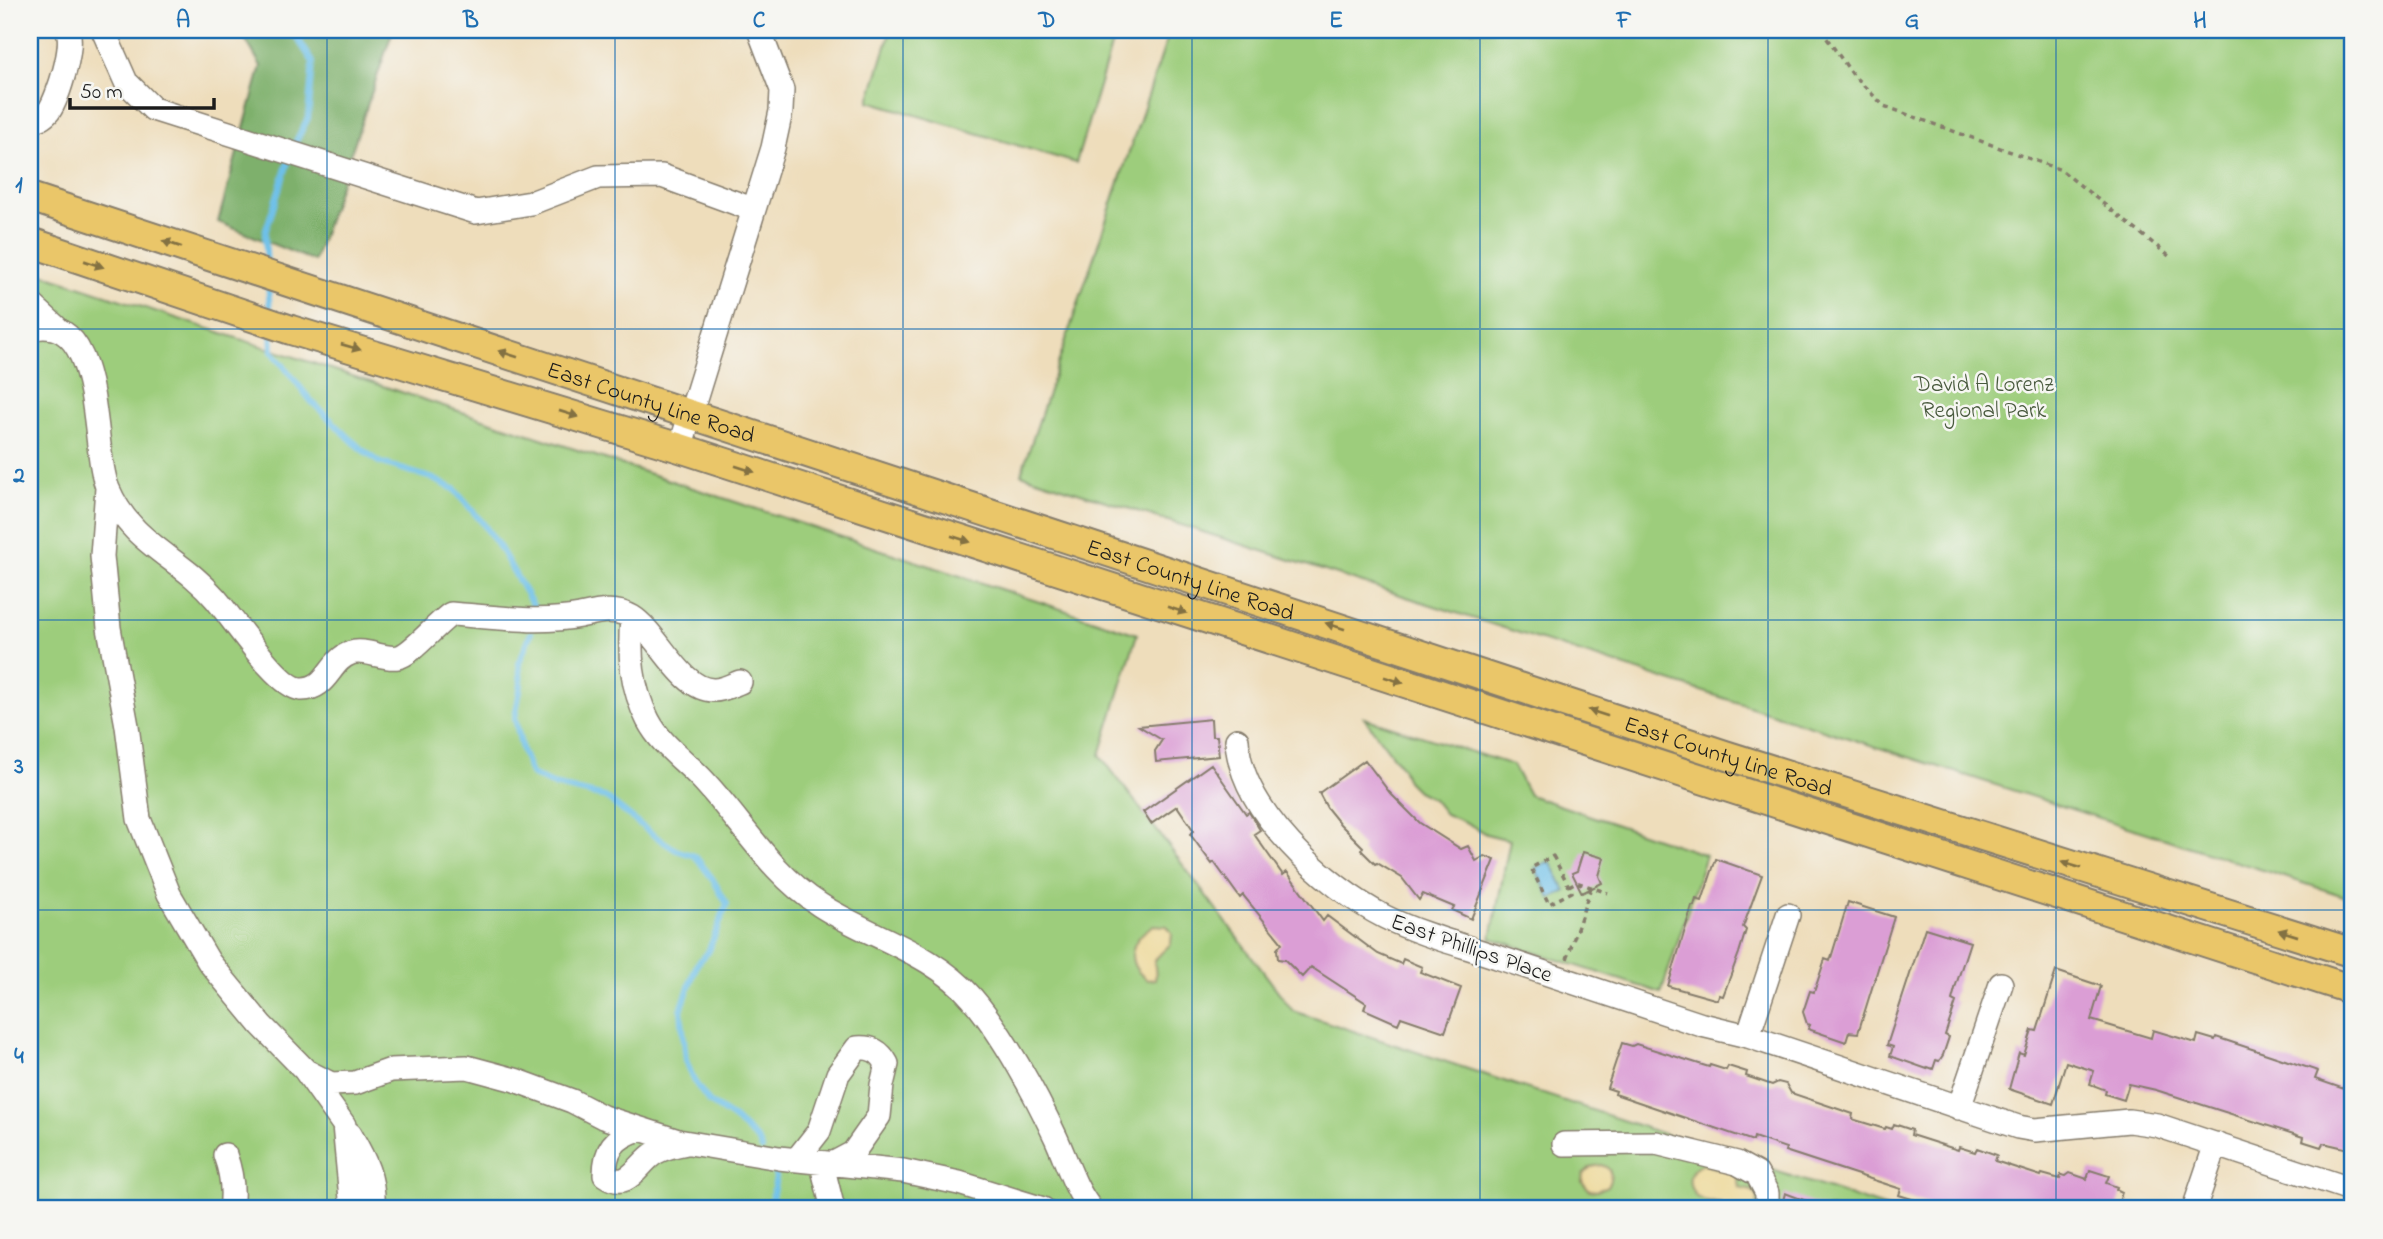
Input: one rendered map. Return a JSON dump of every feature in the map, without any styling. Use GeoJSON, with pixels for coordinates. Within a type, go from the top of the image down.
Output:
{"type":"FeatureCollection","features":[{"type":"Feature","properties":{"kind":"main road","name":"East County Line Road"},"geometry":{"type":"LineString","coordinates":[[30,197],[690,412],[1725,755],[2353,953]]}},
{"type":"Feature","properties":{"kind":"main road","name":"East County Line Road"},"geometry":{"type":"LineString","coordinates":[[30,242],[291,330],[680,448],[2353,990]]}},
{"type":"Feature","properties":{"kind":"street"},"geometry":{"type":"LineString","coordinates":[[30,121],[42,118],[51,109],[71,49],[71,36],[67,30]]}},
{"type":"Feature","properties":{"kind":"street"},"geometry":{"type":"LineString","coordinates":[[103,30],[126,82],[153,109],[476,212],[531,203],[598,177],[662,176],[752,209]]}},
{"type":"Feature","properties":{"kind":"street"},"geometry":{"type":"LineString","coordinates":[[680,448],[772,149],[781,111],[782,90],[759,30]]}},
{"type":"Feature","properties":{"kind":"street"},"geometry":{"type":"LineString","coordinates":[[30,303],[78,347],[96,413],[107,488],[103,568],[109,628],[127,726],[139,819],[169,894],[209,962],[261,1025],[305,1070],[344,1125],[370,1170],[374,1191],[373,1209]]}},
{"type":"Feature","properties":{"kind":"street"},"geometry":{"type":"LineString","coordinates":[[30,329],[40,326],[57,328]]}},
{"type":"Feature","properties":{"kind":"street"},"geometry":{"type":"LineString","coordinates":[[107,488],[134,530],[147,543],[197,579],[214,596],[272,670],[288,685],[300,689],[323,682],[342,658],[352,652],[398,657],[413,649],[438,623],[452,614],[550,621],[600,611],[617,612],[632,618],[655,639],[679,670],[700,687],[713,691],[740,682]]}},
{"type":"Feature","properties":{"kind":"street"},"geometry":{"type":"LineString","coordinates":[[632,618],[632,677],[649,722],[664,744],[700,777],[763,855],[790,883],[854,925],[923,958],[950,975],[971,997],[1000,1038],[1046,1116],[1084,1204]]}},
{"type":"Feature","properties":{"kind":"street","name":"East Phillips Place"},"geometry":{"type":"LineString","coordinates":[[1237,740],[1248,783],[1272,821],[1294,847],[1326,879],[1354,899],[1405,926],[1702,1025],[1748,1036],[2018,1127],[2035,1130],[2129,1121],[2148,1124],[2353,1190]]}},
{"type":"Feature","properties":{"kind":"street"},"geometry":{"type":"LineString","coordinates":[[1748,1036],[1788,915]]}},
{"type":"Feature","properties":{"kind":"street"},"geometry":{"type":"LineString","coordinates":[[1958,1108],[2001,984]]}},
{"type":"Feature","properties":{"kind":"street"},"geometry":{"type":"LineString","coordinates":[[797,1159],[819,1131],[832,1089],[845,1060],[857,1048],[869,1047],[882,1054],[887,1064],[881,1085],[879,1116],[853,1153],[823,1169],[832,1209]]}},
{"type":"Feature","properties":{"kind":"street"},"geometry":{"type":"LineString","coordinates":[[305,1070],[331,1084],[355,1083],[391,1070],[467,1067],[515,1080],[637,1130],[687,1143],[932,1177],[1043,1209]]}},
{"type":"Feature","properties":{"kind":"street"},"geometry":{"type":"LineString","coordinates":[[352,1209],[344,1125],[346,1098],[355,1083]]}},
{"type":"Feature","properties":{"kind":"street"},"geometry":{"type":"LineString","coordinates":[[637,1130],[621,1136],[607,1155],[605,1174],[611,1179],[620,1181],[629,1178],[652,1155],[687,1143]]}},
{"type":"Feature","properties":{"kind":"street"},"geometry":{"type":"LineString","coordinates":[[1564,1144],[1656,1143],[1737,1163],[1758,1174],[1767,1193],[1767,1209]]}},
{"type":"Feature","properties":{"kind":"street"},"geometry":{"type":"LineString","coordinates":[[2194,1209],[2216,1144]]}},
{"type":"Feature","properties":{"kind":"street"},"geometry":{"type":"LineString","coordinates":[[225,1155],[234,1192],[231,1209]]}},
{"type":"Feature","properties":{"kind":"path"},"geometry":{"type":"LineString","coordinates":[[1821,30],[1853,75],[1884,106],[2061,170],[2169,256]]}},
{"type":"Feature","properties":{"kind":"path"},"geometry":{"type":"LineString","coordinates":[[1553,856],[1569,886],[1572,892],[1549,904],[1531,867],[1553,856]]}},
{"type":"Feature","properties":{"kind":"path"},"geometry":{"type":"LineString","coordinates":[[1569,886],[1576,882],[1608,893]]}},
{"type":"Feature","properties":{"kind":"path"},"geometry":{"type":"LineString","coordinates":[[1561,978],[1591,887]]}},
{"type":"Feature","properties":{"kind":"green space"},"geometry":{"type":"Polygon","coordinates":[[[240,30],[393,30],[314,261],[218,222],[261,66],[240,30]]]}},
{"type":"Feature","properties":{"kind":"green space"},"geometry":{"type":"Polygon","coordinates":[[[891,30],[1116,30],[1076,163],[869,101],[891,30]]]}},
{"type":"Feature","properties":{"kind":"green space","name":"David A Lorenz Regional Park"},"geometry":{"type":"Polygon","coordinates":[[[1170,30],[2353,30],[2353,899],[1021,474],[1170,30]]]}},
{"type":"Feature","properties":{"kind":"green space"},"geometry":{"type":"Polygon","coordinates":[[[30,270],[1137,634],[1100,755],[1293,1011],[1890,1209],[30,1209],[30,270]]]}},
{"type":"Feature","properties":{"kind":"green space"},"geometry":{"type":"Polygon","coordinates":[[[1364,718],[1513,765],[1529,795],[1706,855],[1661,993],[1491,938],[1510,840],[1486,834],[1445,814],[1433,799],[1417,791],[1407,781],[1402,768],[1364,718]]]}},
{"type":"Feature","properties":{"kind":"sand"},"geometry":{"type":"Polygon","coordinates":[[[1154,925],[1167,926],[1172,933],[1171,943],[1155,961],[1155,979],[1148,980],[1140,973],[1132,959],[1135,944],[1146,930],[1154,925]]]}},
{"type":"Feature","properties":{"kind":"sand"},"geometry":{"type":"Polygon","coordinates":[[[1702,1164],[1737,1174],[1739,1188],[1753,1191],[1758,1197],[1757,1209],[1721,1209],[1720,1203],[1696,1197],[1690,1178],[1693,1170],[1702,1164]]]}},
{"type":"Feature","properties":{"kind":"sand"},"geometry":{"type":"Polygon","coordinates":[[[1601,1165],[1609,1171],[1609,1183],[1597,1191],[1590,1190],[1582,1182],[1583,1174],[1591,1167],[1601,1165]]]}},
{"type":"Feature","properties":{"kind":"water"},"geometry":{"type":"Polygon","coordinates":[[[1550,861],[1566,891],[1551,899],[1535,868],[1550,861]]]}},
{"type":"Feature","properties":{"kind":"building"},"geometry":{"type":"Polygon","coordinates":[[[1211,719],[1212,736],[1217,736],[1219,756],[1156,762],[1155,751],[1162,740],[1139,726],[1211,719]]]}},
{"type":"Feature","properties":{"kind":"building"},"geometry":{"type":"Polygon","coordinates":[[[1365,760],[1390,793],[1420,823],[1461,849],[1468,846],[1476,861],[1485,856],[1495,860],[1471,919],[1452,910],[1454,907],[1423,894],[1419,900],[1402,878],[1375,864],[1361,850],[1363,847],[1327,808],[1319,793],[1365,760]]]}},
{"type":"Feature","properties":{"kind":"building"},"geometry":{"type":"Polygon","coordinates":[[[1211,764],[1246,814],[1249,812],[1260,830],[1254,834],[1268,854],[1283,875],[1287,872],[1323,921],[1327,916],[1378,954],[1401,964],[1403,959],[1422,967],[1420,972],[1461,988],[1445,1032],[1401,1017],[1398,1024],[1364,1009],[1366,1003],[1311,967],[1302,977],[1285,960],[1278,959],[1277,949],[1282,943],[1243,895],[1240,898],[1214,862],[1212,864],[1190,834],[1194,831],[1177,806],[1151,824],[1143,812],[1211,764]]]}},
{"type":"Feature","properties":{"kind":"building"},"geometry":{"type":"Polygon","coordinates":[[[1583,852],[1604,858],[1599,876],[1602,883],[1582,893],[1572,873],[1577,871],[1583,852]]]}},
{"type":"Feature","properties":{"kind":"building"},"geometry":{"type":"Polygon","coordinates":[[[1716,859],[1762,875],[1743,927],[1746,930],[1739,953],[1723,996],[1719,995],[1718,1000],[1668,986],[1692,906],[1696,899],[1702,901],[1716,859]]]}},
{"type":"Feature","properties":{"kind":"building"},"geometry":{"type":"Polygon","coordinates":[[[1848,902],[1894,917],[1858,1033],[1849,1032],[1846,1042],[1808,1029],[1810,1025],[1807,1024],[1803,1012],[1810,991],[1814,992],[1825,959],[1830,961],[1848,902]]]}},
{"type":"Feature","properties":{"kind":"building"},"geometry":{"type":"Polygon","coordinates":[[[1925,928],[1970,942],[1952,1000],[1956,1002],[1945,1035],[1949,1037],[1943,1055],[1939,1061],[1936,1060],[1933,1069],[1890,1056],[1893,1047],[1887,1045],[1925,928]]]}},
{"type":"Feature","properties":{"kind":"building"},"geometry":{"type":"Polygon","coordinates":[[[2056,971],[2101,986],[2091,1020],[2151,1038],[2153,1030],[2196,1043],[2198,1035],[2215,1040],[2216,1037],[2318,1071],[2315,1079],[2353,1092],[2353,1150],[2323,1143],[2321,1147],[2302,1141],[2303,1137],[2156,1090],[2129,1084],[2124,1100],[2105,1094],[2106,1090],[2090,1084],[2094,1071],[2066,1062],[2053,1104],[2009,1089],[2019,1053],[2024,1055],[2032,1030],[2037,1031],[2056,971]]]}},
{"type":"Feature","properties":{"kind":"building"},"geometry":{"type":"Polygon","coordinates":[[[1622,1043],[1632,1046],[1636,1044],[1709,1067],[1710,1065],[1726,1070],[1728,1066],[1772,1085],[1778,1082],[1786,1084],[1791,1093],[1853,1114],[1852,1119],[1885,1129],[1892,1129],[1894,1124],[1912,1130],[1911,1135],[1958,1150],[1959,1147],[1975,1152],[1977,1148],[1997,1155],[1995,1161],[2041,1176],[2042,1174],[2060,1179],[2061,1175],[2070,1173],[2087,1179],[2090,1170],[2109,1176],[2106,1183],[2122,1192],[2117,1209],[1944,1209],[1899,1195],[1901,1189],[1785,1151],[1786,1148],[1754,1137],[1753,1141],[1615,1094],[1616,1091],[1607,1088],[1622,1043]]]}},
{"type":"Feature","properties":{"kind":"building"},"geometry":{"type":"Polygon","coordinates":[[[1785,1193],[1825,1208],[1781,1209],[1785,1193]]]}},
{"type":"Feature","properties":{"kind":"waterway"},"geometry":{"type":"LineString","coordinates":[[267,268],[265,233],[293,147],[308,118],[313,62],[292,30]]}},
{"type":"Feature","properties":{"kind":"waterway"},"geometry":{"type":"LineString","coordinates":[[268,282],[270,313]]}},
{"type":"Feature","properties":{"kind":"waterway"},"geometry":{"type":"LineString","coordinates":[[271,331],[272,351],[311,401],[360,448],[379,462],[431,478],[454,489],[500,548],[535,609]]}},
{"type":"Feature","properties":{"kind":"waterway"},"geometry":{"type":"LineString","coordinates":[[531,633],[519,663],[521,684],[515,718],[531,774],[553,785],[605,797],[676,850],[695,856],[727,904],[708,952],[697,964],[681,1010],[686,1060],[694,1081],[709,1102],[732,1117],[758,1141],[762,1149]]}},
{"type":"Feature","properties":{"kind":"waterway"},"geometry":{"type":"LineString","coordinates":[[770,1209],[776,1177],[773,1169]]}}]}
